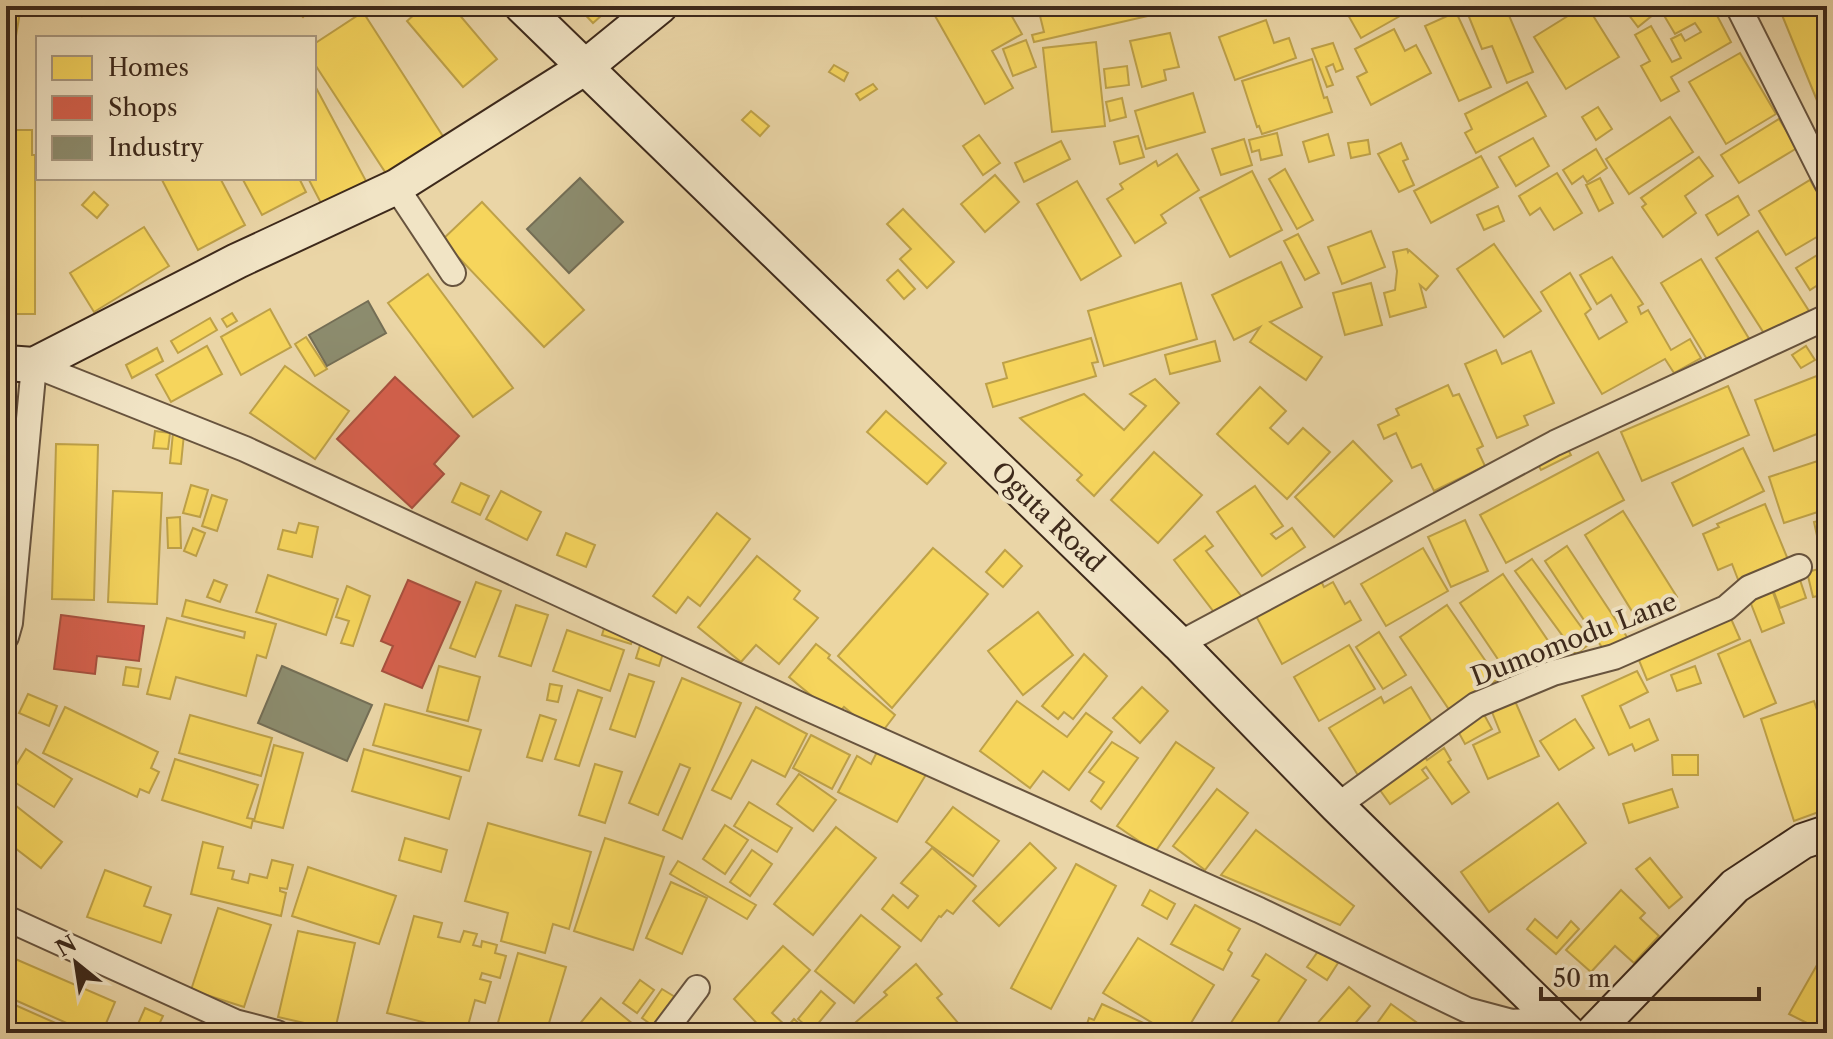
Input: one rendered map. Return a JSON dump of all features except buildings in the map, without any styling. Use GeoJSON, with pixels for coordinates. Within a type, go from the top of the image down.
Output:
{"type":"FeatureCollection","features":[{"type":"Feature","properties":{"kind":"main road","name":"Oguta Road"},"geometry":{"type":"LineString","coordinates":[[522,6],[1179,644],[1337,806],[1561,1026]]}},
{"type":"Feature","properties":{"kind":"main road"},"geometry":{"type":"LineString","coordinates":[[20,364],[396,187],[584,68],[660,6]]}},
{"type":"Feature","properties":{"kind":"main road"},"geometry":{"type":"LineString","coordinates":[[1593,1033],[1735,886],[1803,841],[1827,833]]}},
{"type":"Feature","properties":{"kind":"street"},"geometry":{"type":"LineString","coordinates":[[1738,6],[1827,183]]}},
{"type":"Feature","properties":{"kind":"street"},"geometry":{"type":"LineString","coordinates":[[396,187],[453,273]]}},
{"type":"Feature","properties":{"kind":"street"},"geometry":{"type":"LineString","coordinates":[[1179,644],[1555,443],[1827,317]]}},
{"type":"Feature","properties":{"kind":"street"},"geometry":{"type":"LineString","coordinates":[[6,637],[10,623],[20,364],[245,449],[807,708],[1259,910],[1467,1010],[1512,1022],[1561,1026]]}},
{"type":"Feature","properties":{"kind":"street","name":"Dumomodu Lane"},"geometry":{"type":"LineString","coordinates":[[1337,806],[1476,705],[1553,673],[1614,657],[1726,608],[1749,588],[1799,567]]}},
{"type":"Feature","properties":{"kind":"street"},"geometry":{"type":"LineString","coordinates":[[6,918],[235,1022],[277,1033]]}},
{"type":"Feature","properties":{"kind":"street"},"geometry":{"type":"LineString","coordinates":[[663,1033],[697,988]]}}]}
